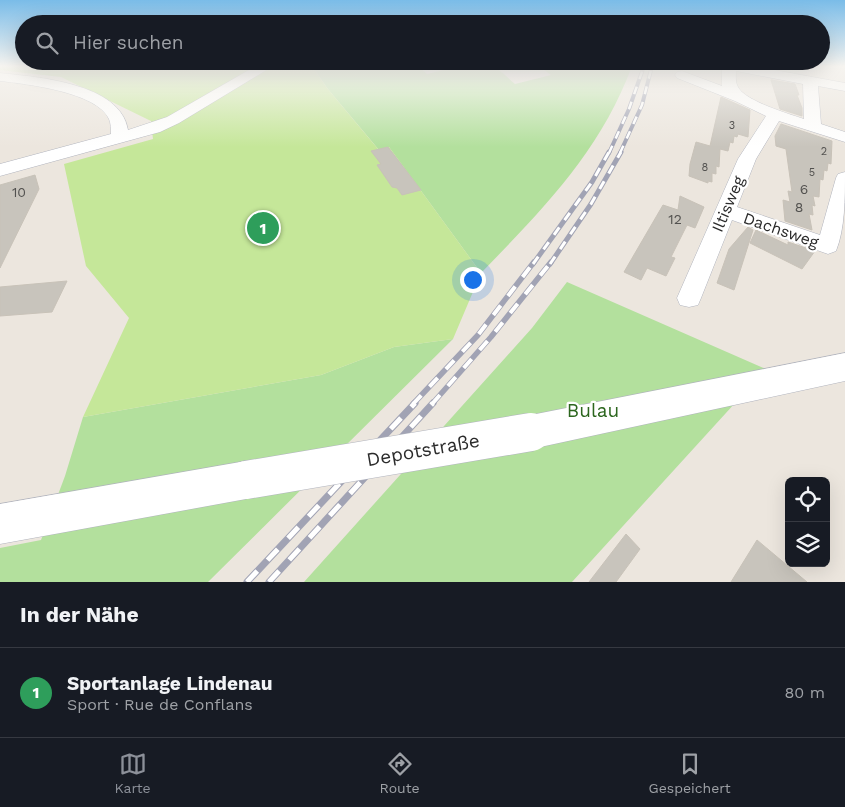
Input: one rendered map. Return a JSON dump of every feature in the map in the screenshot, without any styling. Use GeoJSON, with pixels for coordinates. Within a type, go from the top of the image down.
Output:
{"type":"FeatureCollection","features":[{"type":"Feature","properties":{"kind":"main road","name":"Depotstraße"},"geometry":{"type":"LineString","coordinates":[[0,524],[531,432],[845,367]]}},
{"type":"Feature","properties":{"kind":"street"},"geometry":{"type":"LineString","coordinates":[[77,93],[100,102],[114,113],[120,137]]}},
{"type":"Feature","properties":{"kind":"street"},"geometry":{"type":"LineString","coordinates":[[0,170],[154,128],[173,120],[219,93]]}},
{"type":"Feature","properties":{"kind":"street"},"geometry":{"type":"LineString","coordinates":[[728,93],[776,114],[845,137]]}},
{"type":"Feature","properties":{"kind":"street"},"geometry":{"type":"LineString","coordinates":[[735,93],[738,97]]}},
{"type":"Feature","properties":{"kind":"street"},"geometry":{"type":"LineString","coordinates":[[811,93],[813,127]]}},
{"type":"Feature","properties":{"kind":"street","name":"Iltisweg"},"geometry":{"type":"LineString","coordinates":[[688,298],[747,159],[776,114]]}},
{"type":"Feature","properties":{"kind":"street","name":"Dachsweg"},"geometry":{"type":"LineString","coordinates":[[725,210],[828,246],[845,178]]}},
{"type":"Feature","properties":{"kind":"green space"},"geometry":{"type":"Polygon","coordinates":[[[94,93],[331,93],[378,149],[389,147],[481,273],[453,339],[394,347],[321,375],[83,417],[129,318],[86,266],[64,164],[153,139],[151,121],[94,93]]]}},
{"type":"Feature","properties":{"kind":"green space"},"geometry":{"type":"Polygon","coordinates":[[[331,93],[621,93],[604,126],[568,178],[481,273],[389,147],[379,150],[331,93]]]}},
{"type":"Feature","properties":{"kind":"green space","name":"Bulau"},"geometry":{"type":"Polygon","coordinates":[[[567,282],[766,369],[572,582],[304,582],[532,328],[567,282]]]}},
{"type":"Feature","properties":{"kind":"green space"},"geometry":{"type":"Polygon","coordinates":[[[453,339],[208,582],[0,582],[0,548],[41,540],[65,476],[83,417],[321,375],[394,347],[453,339]]]}},
{"type":"Feature","properties":{"kind":"building"},"geometry":{"type":"Polygon","coordinates":[[[775,93],[798,93],[799,95],[797,95],[802,108],[802,116],[780,109],[775,93]]]}},
{"type":"Feature","properties":{"kind":"building"},"geometry":{"type":"Polygon","coordinates":[[[721,97],[750,110],[748,137],[738,134],[737,137],[734,136],[733,143],[730,142],[728,151],[720,149],[719,167],[716,166],[716,174],[712,173],[712,182],[708,181],[708,183],[689,176],[690,164],[696,142],[710,146],[721,97]]]}},
{"type":"Feature","properties":{"kind":"building"},"geometry":{"type":"Polygon","coordinates":[[[781,124],[832,141],[831,164],[828,163],[827,171],[824,170],[823,180],[820,179],[819,197],[813,196],[815,206],[812,205],[813,215],[809,214],[812,230],[785,221],[783,200],[790,202],[788,191],[792,192],[786,149],[776,146],[775,136],[781,124]]]}},
{"type":"Feature","properties":{"kind":"building"},"geometry":{"type":"Polygon","coordinates":[[[388,147],[421,190],[402,195],[397,188],[392,187],[377,165],[381,164],[371,151],[388,147]]]}},
{"type":"Feature","properties":{"kind":"building"},"geometry":{"type":"Polygon","coordinates":[[[35,175],[39,189],[0,268],[0,185],[35,175]]]}},
{"type":"Feature","properties":{"kind":"building"},"geometry":{"type":"Polygon","coordinates":[[[680,196],[704,207],[695,228],[687,225],[671,257],[675,258],[666,276],[647,268],[641,280],[624,272],[663,205],[678,210],[680,196]]]}},
{"type":"Feature","properties":{"kind":"building"},"geometry":{"type":"Polygon","coordinates":[[[748,227],[753,230],[734,290],[717,283],[729,249],[748,227]]]}},
{"type":"Feature","properties":{"kind":"building"},"geometry":{"type":"Polygon","coordinates":[[[756,230],[788,245],[788,242],[815,251],[802,269],[750,243],[756,230]]]}},
{"type":"Feature","properties":{"kind":"building"},"geometry":{"type":"Polygon","coordinates":[[[67,281],[52,312],[0,316],[0,287],[67,281]]]}},
{"type":"Feature","properties":{"kind":"building"},"geometry":{"type":"Polygon","coordinates":[[[626,534],[640,549],[616,582],[589,582],[626,534]]]}},
{"type":"Feature","properties":{"kind":"building"},"geometry":{"type":"Polygon","coordinates":[[[757,540],[785,564],[785,567],[789,567],[807,582],[731,582],[757,540]]]}},
{"type":"Feature","properties":{"kind":"railway"},"geometry":{"type":"LineString","coordinates":[[609,153],[635,93]]}},
{"type":"Feature","properties":{"kind":"railway"},"geometry":{"type":"LineString","coordinates":[[620,153],[642,105],[645,93]]}},
{"type":"Feature","properties":{"kind":"railway"},"geometry":{"type":"LineString","coordinates":[[533,264],[592,182],[609,152]]}},
{"type":"Feature","properties":{"kind":"railway"},"geometry":{"type":"LineString","coordinates":[[550,264],[591,204],[621,152]]}},
{"type":"Feature","properties":{"kind":"railway"},"geometry":{"type":"LineString","coordinates":[[413,404],[478,335],[534,262]]}},
{"type":"Feature","properties":{"kind":"railway"},"geometry":{"type":"LineString","coordinates":[[432,404],[491,337],[551,262]]}},
{"type":"Feature","properties":{"kind":"railway"},"geometry":{"type":"LineString","coordinates":[[247,582],[415,403]]}},
{"type":"Feature","properties":{"kind":"railway"},"geometry":{"type":"LineString","coordinates":[[269,582],[433,403]]}},
{"type":"Feature","properties":{"kind":"place","name":"Sportanlage Lindenau"},"geometry":{"type":"Point","coordinates":[263,228]}}]}
